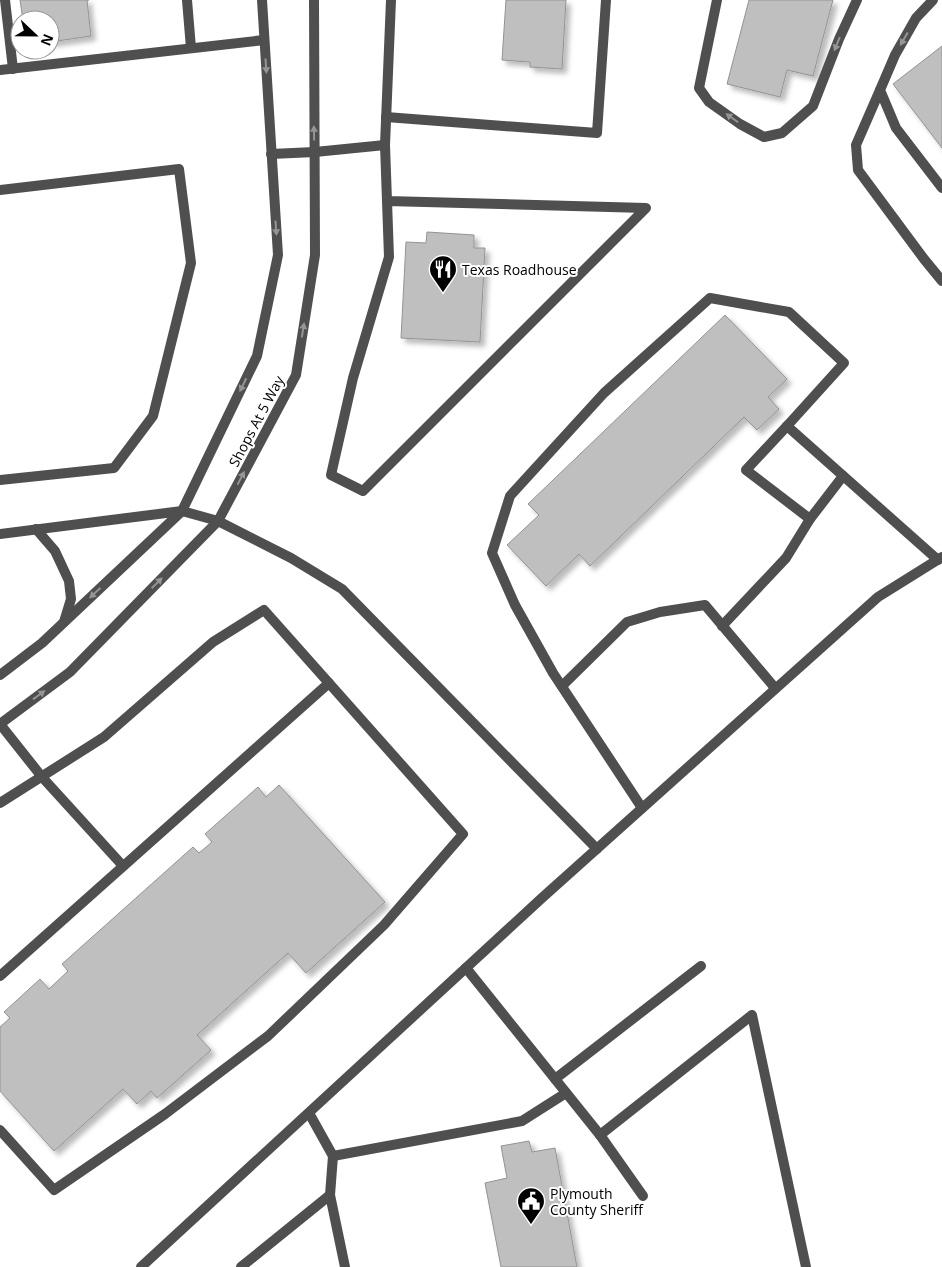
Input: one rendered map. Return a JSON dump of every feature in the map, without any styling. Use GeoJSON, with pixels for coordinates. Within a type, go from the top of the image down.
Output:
{"type":"FeatureCollection","features":[{"type":"Feature","properties":{"kind":"lane"},"geometry":{"type":"LineString","coordinates":[[5,0],[13,68]]}},
{"type":"Feature","properties":{"kind":"lane"},"geometry":{"type":"LineString","coordinates":[[187,0],[191,48]]}},
{"type":"Feature","properties":{"kind":"lane","name":"Shops At 5 Way"},"geometry":{"type":"LineString","coordinates":[[0,675],[42,644],[182,511],[257,356],[278,255],[262,0]]}},
{"type":"Feature","properties":{"kind":"lane","name":"Shops At 5 Way"},"geometry":{"type":"LineString","coordinates":[[0,724],[70,672],[218,521],[296,375],[315,255],[314,0]]}},
{"type":"Feature","properties":{"kind":"lane"},"geometry":{"type":"LineString","coordinates":[[387,201],[646,208],[363,491],[331,475],[353,378],[389,257],[387,201],[386,117],[392,0]]}},
{"type":"Feature","properties":{"kind":"lane"},"geometry":{"type":"LineString","coordinates":[[386,117],[597,133],[606,0]]}},
{"type":"Feature","properties":{"kind":"lane"},"geometry":{"type":"LineString","coordinates":[[717,0],[700,88],[709,102],[740,124],[764,136],[782,133],[813,106],[839,39],[857,0]]}},
{"type":"Feature","properties":{"kind":"lane"},"geometry":{"type":"LineString","coordinates":[[933,0],[916,18],[895,55],[856,144],[858,170],[942,281]]}},
{"type":"Feature","properties":{"kind":"lane"},"geometry":{"type":"LineString","coordinates":[[0,70],[264,40]]}},
{"type":"Feature","properties":{"kind":"lane"},"geometry":{"type":"LineString","coordinates":[[880,90],[896,128],[942,188]]}},
{"type":"Feature","properties":{"kind":"lane"},"geometry":{"type":"LineString","coordinates":[[271,154],[386,146]]}},
{"type":"Feature","properties":{"kind":"lane"},"geometry":{"type":"LineString","coordinates":[[0,190],[179,169],[191,263],[153,416],[114,468],[0,480]]}},
{"type":"Feature","properties":{"kind":"lane"},"geometry":{"type":"LineString","coordinates":[[642,808],[562,686],[515,605],[492,553],[510,496],[604,393],[710,298],[789,312],[844,363],[746,470],[810,519]]}},
{"type":"Feature","properties":{"kind":"lane"},"geometry":{"type":"LineString","coordinates":[[141,1267],[597,848],[775,688],[878,597],[940,559],[787,426]]}},
{"type":"Feature","properties":{"kind":"lane"},"geometry":{"type":"LineString","coordinates":[[722,626],[786,558],[810,519],[843,476]]}},
{"type":"Feature","properties":{"kind":"lane"},"geometry":{"type":"LineString","coordinates":[[0,534],[182,511],[218,521],[291,558],[342,589],[597,848]]}},
{"type":"Feature","properties":{"kind":"lane"},"geometry":{"type":"LineString","coordinates":[[36,529],[55,551],[69,581],[72,599],[64,622]]}},
{"type":"Feature","properties":{"kind":"lane"},"geometry":{"type":"LineString","coordinates":[[562,686],[627,622],[660,612],[705,605],[775,688]]}},
{"type":"Feature","properties":{"kind":"lane"},"geometry":{"type":"LineString","coordinates":[[0,803],[104,737],[213,642],[264,610],[462,834],[384,925],[268,1036],[165,1114],[54,1190],[0,1130]]}},
{"type":"Feature","properties":{"kind":"lane"},"geometry":{"type":"LineString","coordinates":[[0,976],[329,683]]}},
{"type":"Feature","properties":{"kind":"lane"},"geometry":{"type":"LineString","coordinates":[[0,724],[42,777],[123,866]]}},
{"type":"Feature","properties":{"kind":"lane"},"geometry":{"type":"LineString","coordinates":[[555,1079],[701,966]]}},
{"type":"Feature","properties":{"kind":"lane"},"geometry":{"type":"LineString","coordinates":[[466,968],[600,1135],[643,1196]]}},
{"type":"Feature","properties":{"kind":"lane"},"geometry":{"type":"LineString","coordinates":[[600,1135],[752,1015],[806,1267]]}},
{"type":"Feature","properties":{"kind":"lane"},"geometry":{"type":"LineString","coordinates":[[333,1156],[522,1120],[566,1093]]}},
{"type":"Feature","properties":{"kind":"lane"},"geometry":{"type":"LineString","coordinates":[[309,1113],[333,1156],[330,1195],[345,1267]]}},
{"type":"Feature","properties":{"kind":"lane"},"geometry":{"type":"LineString","coordinates":[[241,1267],[330,1195]]}},
{"type":"Feature","properties":{"kind":"building"},"geometry":{"type":"Polygon","coordinates":[[[20,0],[87,0],[91,36],[60,41],[60,10],[22,10],[20,0]]]}},
{"type":"Feature","properties":{"kind":"building"},"geometry":{"type":"Polygon","coordinates":[[[506,0],[566,0],[562,69],[530,67],[530,62],[502,60],[506,0]]]}},
{"type":"Feature","properties":{"kind":"building"},"geometry":{"type":"Polygon","coordinates":[[[749,0],[833,0],[813,76],[787,70],[780,97],[727,84],[749,0]]]}},
{"type":"Feature","properties":{"kind":"building"},"geometry":{"type":"Polygon","coordinates":[[[942,46],[942,148],[893,84],[942,46]]]}},
{"type":"Feature","properties":{"kind":"building","name":"Texas Roadhouse"},"geometry":{"type":"Polygon","coordinates":[[[427,232],[474,235],[474,248],[485,248],[480,342],[401,338],[406,242],[426,243],[427,232]]]}},
{"type":"Feature","properties":{"kind":"building"},"geometry":{"type":"Polygon","coordinates":[[[725,315],[787,379],[768,397],[779,409],[757,430],[744,417],[590,566],[579,554],[546,586],[507,545],[539,515],[528,504],[725,315]]]}},
{"type":"Feature","properties":{"kind":"building"},"geometry":{"type":"Polygon","coordinates":[[[279,785],[385,902],[306,973],[288,953],[197,1035],[211,1050],[157,1098],[151,1091],[137,1104],[123,1089],[54,1151],[0,1091],[0,1027],[10,1018],[4,1012],[40,979],[49,989],[68,971],[62,964],[193,847],[199,853],[212,842],[205,834],[258,787],[266,797],[279,785]]]}},
{"type":"Feature","properties":{"kind":"building","name":"Plymouth County Sheriff"},"geometry":{"type":"Polygon","coordinates":[[[529,1141],[532,1152],[555,1148],[577,1267],[501,1267],[485,1183],[507,1178],[501,1146],[529,1141]]]}},
{"type":"Feature","properties":{"kind":"place","name":"Texas Roadhouse"},"geometry":{"type":"Point","coordinates":[443,293]}},
{"type":"Feature","properties":{"kind":"place","name":"Plymouth County Sheriff"},"geometry":{"type":"Point","coordinates":[531,1225]}}]}
